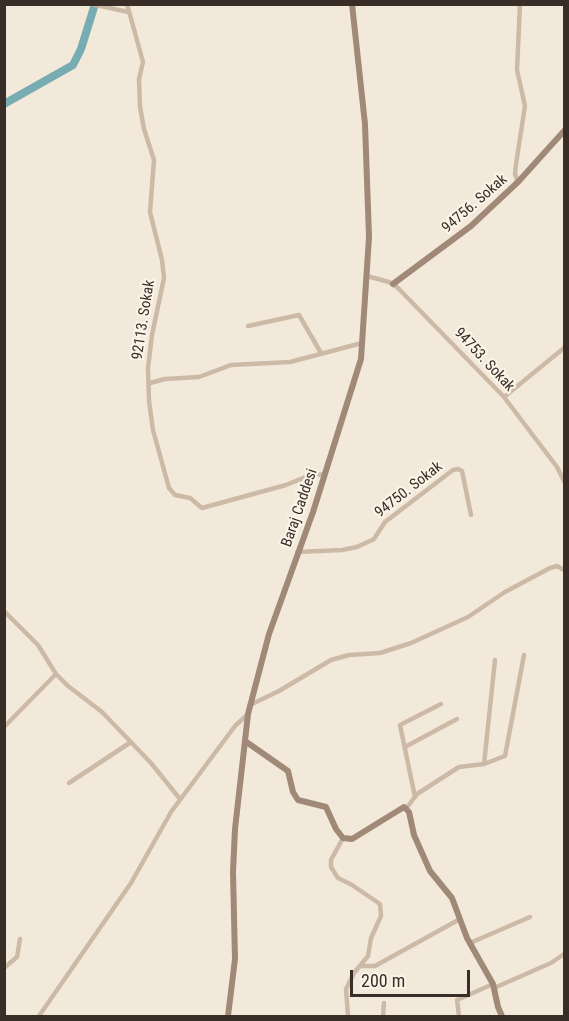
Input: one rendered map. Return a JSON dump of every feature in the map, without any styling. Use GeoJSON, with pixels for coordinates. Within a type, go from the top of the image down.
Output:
{"type":"FeatureCollection","features":[{"type":"Feature","properties":{"kind":"main road","name":"Baraj Caddesi"},"geometry":{"type":"LineString","coordinates":[[228,1017],[235,959],[233,858],[248,714],[270,634],[355,384],[362,343],[369,237],[365,124],[352,4]]}},
{"type":"Feature","properties":{"kind":"main road","name":"94756. Sokak"},"geometry":{"type":"LineString","coordinates":[[393,284],[465,231],[518,182],[564,131]]}},
{"type":"Feature","properties":{"kind":"main road"},"geometry":{"type":"LineString","coordinates":[[245,741],[288,771],[293,792],[298,800],[326,807],[336,829],[343,838],[352,839],[404,807],[409,812],[414,836],[430,872],[452,898],[470,944],[494,986],[502,1017]]}},
{"type":"Feature","properties":{"kind":"street"},"geometry":{"type":"LineString","coordinates":[[92,4],[128,12]]}},
{"type":"Feature","properties":{"kind":"street","name":"92113. Sokak"},"geometry":{"type":"LineString","coordinates":[[127,4],[143,62],[139,79],[142,122],[154,160],[150,212],[164,278],[152,335],[148,373],[149,401],[151,420],[169,489],[175,495],[190,498],[202,508],[313,474],[325,475]]}},
{"type":"Feature","properties":{"kind":"street"},"geometry":{"type":"LineString","coordinates":[[518,182],[515,174],[525,106],[517,70],[520,4]]}},
{"type":"Feature","properties":{"kind":"street","name":"94753. Sokak"},"geometry":{"type":"LineString","coordinates":[[367,276],[393,284],[504,397],[557,467],[564,481]]}},
{"type":"Feature","properties":{"kind":"street"},"geometry":{"type":"LineString","coordinates":[[248,326],[299,315],[321,352]]}},
{"type":"Feature","properties":{"kind":"street"},"geometry":{"type":"LineString","coordinates":[[150,383],[165,379],[199,377],[231,365],[290,362],[362,343]]}},
{"type":"Feature","properties":{"kind":"street"},"geometry":{"type":"LineString","coordinates":[[504,397],[564,348]]}},
{"type":"Feature","properties":{"kind":"street","name":"94750. Sokak"},"geometry":{"type":"LineString","coordinates":[[297,552],[342,550],[371,541],[376,538],[385,522],[458,469],[462,471],[471,515]]}},
{"type":"Feature","properties":{"kind":"street"},"geometry":{"type":"LineString","coordinates":[[250,705],[279,692],[331,660],[349,655],[381,653],[411,643],[474,613],[505,592],[550,568],[557,566],[564,570]]}},
{"type":"Feature","properties":{"kind":"street"},"geometry":{"type":"LineString","coordinates":[[4,611],[38,645],[56,674],[102,712],[180,799]]}},
{"type":"Feature","properties":{"kind":"street"},"geometry":{"type":"LineString","coordinates":[[406,809],[415,797],[459,767],[484,764],[505,756],[524,655]]}},
{"type":"Feature","properties":{"kind":"street"},"geometry":{"type":"LineString","coordinates":[[484,764],[495,660]]}},
{"type":"Feature","properties":{"kind":"street"},"geometry":{"type":"LineString","coordinates":[[4,727],[56,674]]}},
{"type":"Feature","properties":{"kind":"street"},"geometry":{"type":"LineString","coordinates":[[415,797],[400,725],[441,704]]}},
{"type":"Feature","properties":{"kind":"street"},"geometry":{"type":"LineString","coordinates":[[39,1017],[131,883],[171,812],[235,726],[248,714]]}},
{"type":"Feature","properties":{"kind":"street"},"geometry":{"type":"LineString","coordinates":[[405,747],[457,719]]}},
{"type":"Feature","properties":{"kind":"street"},"geometry":{"type":"LineString","coordinates":[[69,783],[131,742]]}},
{"type":"Feature","properties":{"kind":"street"},"geometry":{"type":"LineString","coordinates":[[343,838],[331,860],[331,867],[338,878],[380,904],[381,916],[371,938],[368,956],[354,973],[346,989],[348,1017]]}},
{"type":"Feature","properties":{"kind":"street"},"geometry":{"type":"LineString","coordinates":[[470,944],[530,917]]}},
{"type":"Feature","properties":{"kind":"street"},"geometry":{"type":"LineString","coordinates":[[361,966],[375,966],[460,919]]}},
{"type":"Feature","properties":{"kind":"street"},"geometry":{"type":"LineString","coordinates":[[4,968],[17,957],[20,939]]}},
{"type":"Feature","properties":{"kind":"street"},"geometry":{"type":"LineString","coordinates":[[459,1017],[457,1000],[551,963],[564,954]]}},
{"type":"Feature","properties":{"kind":"street"},"geometry":{"type":"LineString","coordinates":[[383,1017],[384,1003]]}},
{"type":"Feature","properties":{"kind":"waterway"},"geometry":{"type":"LineString","coordinates":[[4,104],[73,65],[81,49],[95,4]]}}]}
